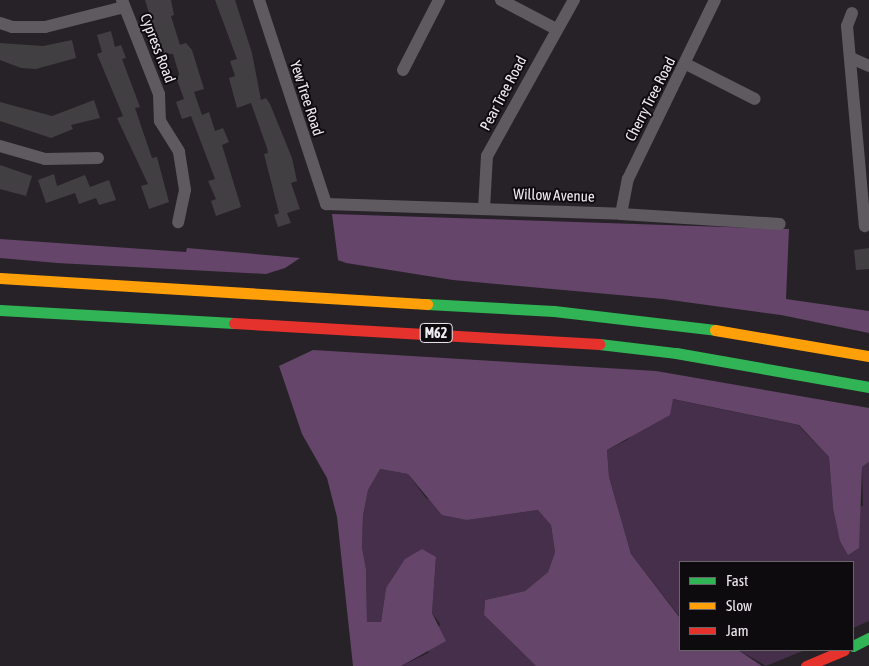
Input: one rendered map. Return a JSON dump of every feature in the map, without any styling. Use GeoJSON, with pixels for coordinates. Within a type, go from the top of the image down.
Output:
{"type":"FeatureCollection","features":[{"type":"Feature","properties":{"kind":"main road","name":"M62"},"geometry":{"type":"LineString","coordinates":[[0,278],[139,290],[554,310],[754,334],[869,356]]}},
{"type":"Feature","properties":{"kind":"main road","name":"M62"},"geometry":{"type":"LineString","coordinates":[[0,310],[590,343],[722,360],[869,387]]}},
{"type":"Feature","properties":{"kind":"main road"},"geometry":{"type":"LineString","coordinates":[[854,646],[869,638]]}},
{"type":"Feature","properties":{"kind":"main road"},"geometry":{"type":"LineString","coordinates":[[806,666],[842,651]]}},
{"type":"Feature","properties":{"kind":"street","name":"Yew Tree Road"},"geometry":{"type":"LineString","coordinates":[[259,0],[326,204]]}},
{"type":"Feature","properties":{"kind":"street"},"geometry":{"type":"LineString","coordinates":[[402,70],[439,0]]}},
{"type":"Feature","properties":{"kind":"street"},"geometry":{"type":"LineString","coordinates":[[502,0],[556,29]]}},
{"type":"Feature","properties":{"kind":"street","name":"Pear Tree Road"},"geometry":{"type":"LineString","coordinates":[[484,209],[487,156],[556,29],[574,0]]}},
{"type":"Feature","properties":{"kind":"street","name":"Cherry Tree Road"},"geometry":{"type":"LineString","coordinates":[[621,214],[628,179],[686,64],[715,0]]}},
{"type":"Feature","properties":{"kind":"street"},"geometry":{"type":"LineString","coordinates":[[0,23],[12,27],[45,26],[123,4]]}},
{"type":"Feature","properties":{"kind":"street","name":"Cypress Road"},"geometry":{"type":"LineString","coordinates":[[123,4],[159,94],[160,121],[180,152],[185,190],[178,222]]}},
{"type":"Feature","properties":{"kind":"street"},"geometry":{"type":"LineString","coordinates":[[852,13],[847,26],[852,58],[864,226]]}},
{"type":"Feature","properties":{"kind":"street"},"geometry":{"type":"LineString","coordinates":[[852,58],[869,66]]}},
{"type":"Feature","properties":{"kind":"street"},"geometry":{"type":"LineString","coordinates":[[686,64],[755,99]]}},
{"type":"Feature","properties":{"kind":"street"},"geometry":{"type":"LineString","coordinates":[[0,146],[45,159],[98,158]]}},
{"type":"Feature","properties":{"kind":"street","name":"Willow Avenue"},"geometry":{"type":"LineString","coordinates":[[326,204],[621,214],[780,224]]}},
{"type":"Feature","properties":{"kind":"shaded area"},"geometry":{"type":"Polygon","coordinates":[[[332,214],[789,229],[786,299],[869,311],[869,333],[781,315],[663,299],[453,280],[346,263],[338,260],[332,214]]]}},
{"type":"Feature","properties":{"kind":"shaded area"},"geometry":{"type":"Polygon","coordinates":[[[0,239],[186,252],[187,248],[300,258],[285,268],[266,274],[57,263],[0,258],[0,239]]]}},
{"type":"Feature","properties":{"kind":"shaded area"},"geometry":{"type":"Polygon","coordinates":[[[313,350],[656,371],[869,408],[869,462],[862,467],[859,548],[848,555],[840,541],[833,508],[829,457],[799,425],[673,399],[670,415],[607,450],[609,477],[631,554],[679,617],[679,651],[740,651],[762,666],[536,666],[484,615],[485,600],[525,591],[548,572],[555,552],[551,525],[538,510],[467,520],[442,515],[408,474],[380,469],[368,490],[363,516],[362,547],[366,569],[367,622],[381,622],[386,588],[405,559],[422,549],[436,557],[432,613],[446,641],[401,666],[353,666],[337,517],[327,478],[302,434],[279,366],[313,350]]]}},
{"type":"Feature","properties":{"kind":"shaded area"},"geometry":{"type":"Polygon","coordinates":[[[672,399],[798,425],[829,457],[833,508],[863,506],[862,467],[869,462],[869,621],[854,628],[854,561],[679,561],[679,616],[631,554],[609,477],[607,450],[627,440],[672,399]]]}},
{"type":"Feature","properties":{"kind":"shaded area"},"geometry":{"type":"Polygon","coordinates":[[[379,469],[408,474],[426,498],[467,520],[539,510],[551,525],[555,552],[548,572],[525,591],[485,600],[484,615],[536,666],[401,666],[428,653],[440,624],[432,613],[436,558],[386,588],[381,622],[367,622],[366,569],[362,547],[363,516],[368,490],[379,469]]]}},
{"type":"Feature","properties":{"kind":"shaded area"},"geometry":{"type":"Polygon","coordinates":[[[740,651],[803,651],[766,666],[740,651]]]}},
{"type":"Feature","properties":{"kind":"building"},"geometry":{"type":"Polygon","coordinates":[[[145,0],[171,0],[174,15],[171,16],[180,45],[186,43],[192,50],[204,89],[194,92],[202,115],[209,112],[215,131],[223,128],[229,142],[222,145],[241,207],[216,216],[211,201],[216,199],[208,181],[215,179],[191,116],[182,119],[176,102],[184,99],[177,80],[179,74],[173,54],[162,53],[145,0]]]}},
{"type":"Feature","properties":{"kind":"building"},"geometry":{"type":"Polygon","coordinates":[[[215,0],[235,0],[252,53],[261,100],[266,98],[270,104],[292,158],[297,181],[291,183],[300,209],[287,213],[291,223],[278,227],[274,215],[279,213],[264,154],[268,153],[267,148],[251,103],[237,108],[229,78],[235,76],[230,61],[237,59],[215,0]]]}},
{"type":"Feature","properties":{"kind":"building"},"geometry":{"type":"Polygon","coordinates":[[[111,31],[115,47],[121,45],[126,58],[122,59],[140,107],[135,108],[152,158],[157,157],[169,202],[149,209],[141,186],[148,184],[117,118],[123,116],[97,54],[102,52],[97,35],[111,31]]]}},
{"type":"Feature","properties":{"kind":"building"},"geometry":{"type":"Polygon","coordinates":[[[72,40],[76,58],[36,69],[21,68],[0,60],[0,43],[43,46],[72,40]]]}},
{"type":"Feature","properties":{"kind":"building"},"geometry":{"type":"Polygon","coordinates":[[[94,100],[100,118],[71,125],[73,129],[51,138],[0,121],[0,102],[52,116],[94,100]]]}},
{"type":"Feature","properties":{"kind":"building"},"geometry":{"type":"Polygon","coordinates":[[[0,165],[32,176],[26,196],[0,189],[0,165]]]}},
{"type":"Feature","properties":{"kind":"building"},"geometry":{"type":"Polygon","coordinates":[[[54,174],[57,186],[85,175],[90,187],[109,180],[116,200],[99,205],[96,198],[79,204],[75,193],[46,203],[38,180],[54,174]]]}},
{"type":"Feature","properties":{"kind":"building"},"geometry":{"type":"Polygon","coordinates":[[[869,248],[869,269],[856,270],[854,250],[869,248]]]}},
{"type":"Feature","properties":{"kind":"traffic: fast"},"geometry":{"type":"LineString","coordinates":[[427,304],[554,311],[715,330]]}},
{"type":"Feature","properties":{"kind":"traffic: fast"},"geometry":{"type":"LineString","coordinates":[[0,310],[234,323]]}},
{"type":"Feature","properties":{"kind":"traffic: fast"},"geometry":{"type":"LineString","coordinates":[[599,344],[676,353],[869,387]]}},
{"type":"Feature","properties":{"kind":"traffic: fast"},"geometry":{"type":"LineString","coordinates":[[854,646],[869,638]]}},
{"type":"Feature","properties":{"kind":"traffic: slow"},"geometry":{"type":"LineString","coordinates":[[0,278],[427,304]]}},
{"type":"Feature","properties":{"kind":"traffic: slow"},"geometry":{"type":"LineString","coordinates":[[715,330],[869,356]]}},
{"type":"Feature","properties":{"kind":"traffic: jam"},"geometry":{"type":"LineString","coordinates":[[234,323],[599,344]]}},
{"type":"Feature","properties":{"kind":"traffic: jam"},"geometry":{"type":"LineString","coordinates":[[806,666],[842,651]]}}]}
